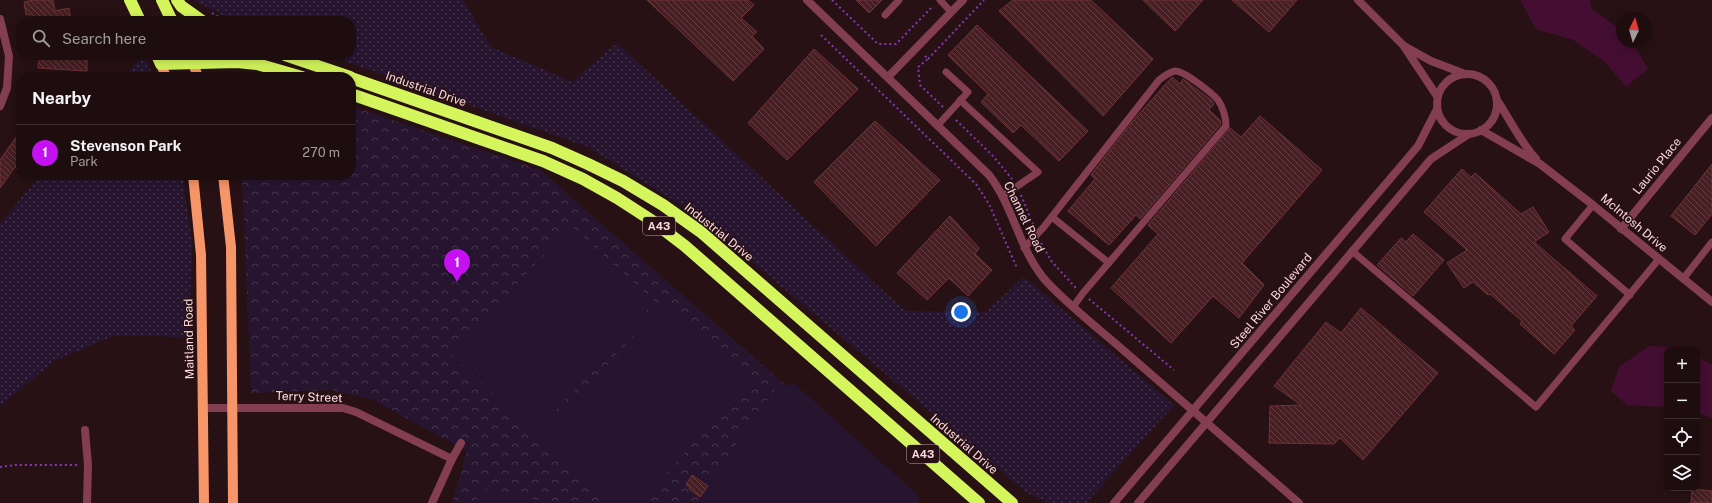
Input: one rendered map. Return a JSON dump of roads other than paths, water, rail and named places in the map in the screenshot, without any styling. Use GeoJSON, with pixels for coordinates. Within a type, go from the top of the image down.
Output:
{"type":"FeatureCollection","features":[{"type":"Feature","properties":{"kind":"highway"},"geometry":{"type":"LineString","coordinates":[[130,0],[138,16]]}},
{"type":"Feature","properties":{"kind":"highway"},"geometry":{"type":"LineString","coordinates":[[162,0],[170,16]]}},
{"type":"Feature","properties":{"kind":"highway"},"geometry":{"type":"LineString","coordinates":[[177,0],[181,6],[195,16]]}},
{"type":"Feature","properties":{"kind":"highway"},"geometry":{"type":"LineString","coordinates":[[206,60],[256,64],[284,72]]}},
{"type":"Feature","properties":{"kind":"highway","name":"Industrial Drive"},"geometry":{"type":"LineString","coordinates":[[300,60],[335,72]]}},
{"type":"Feature","properties":{"kind":"highway","name":"Industrial Drive"},"geometry":{"type":"LineString","coordinates":[[356,79],[552,148],[623,181],[663,204],[700,232],[1012,503]]}},
{"type":"Feature","properties":{"kind":"highway","name":"A43"},"geometry":{"type":"LineString","coordinates":[[356,96],[544,161],[589,183],[651,220],[685,246],[979,503]]}},
{"type":"Feature","properties":{"kind":"highway"},"geometry":{"type":"LineString","coordinates":[[969,467],[1022,503]]}},
{"type":"Feature","properties":{"kind":"main road"},"geometry":{"type":"LineString","coordinates":[[159,60],[164,72]]}},
{"type":"Feature","properties":{"kind":"main road"},"geometry":{"type":"LineString","coordinates":[[191,60],[196,72]]}},
{"type":"Feature","properties":{"kind":"main road","name":"Maitland Road"},"geometry":{"type":"LineString","coordinates":[[194,180],[201,255],[204,503]]}},
{"type":"Feature","properties":{"kind":"main road"},"geometry":{"type":"LineString","coordinates":[[224,180],[231,247],[233,503]]}},
{"type":"Feature","properties":{"kind":"street","name":"Channel Road"},"geometry":{"type":"LineString","coordinates":[[807,0],[989,175],[1003,196],[1024,248],[1046,280],[1073,306],[1299,503]]}},
{"type":"Feature","properties":{"kind":"street"},"geometry":{"type":"LineString","coordinates":[[888,77],[963,0]]}},
{"type":"Feature","properties":{"kind":"street"},"geometry":{"type":"LineString","coordinates":[[1358,0],[1403,45],[1437,96]]}},
{"type":"Feature","properties":{"kind":"street"},"geometry":{"type":"LineString","coordinates":[[0,19],[9,56],[7,88],[0,106]]}},
{"type":"Feature","properties":{"kind":"street"},"geometry":{"type":"LineString","coordinates":[[1138,503],[1431,159],[1469,134],[1480,130],[1490,123],[1496,113],[1497,100],[1493,89],[1485,80],[1476,75],[1465,74],[1431,62],[1403,45]]}},
{"type":"Feature","properties":{"kind":"street"},"geometry":{"type":"LineString","coordinates":[[1465,74],[1453,77],[1444,84],[1437,96],[1437,109],[1441,120],[1448,127],[1457,132],[1469,134]]}},
{"type":"Feature","properties":{"kind":"street","name":"McIntosh Drive"},"geometry":{"type":"LineString","coordinates":[[1497,100],[1508,116],[1524,146],[1540,164]]}},
{"type":"Feature","properties":{"kind":"street","name":"Steel River Boulevard"},"geometry":{"type":"LineString","coordinates":[[1114,503],[1418,146],[1437,109]]}},
{"type":"Feature","properties":{"kind":"street","name":"Laurio Place"},"geometry":{"type":"LineString","coordinates":[[1621,229],[1711,122]]}},
{"type":"Feature","properties":{"kind":"street","name":"McIntosh Drive"},"geometry":{"type":"LineString","coordinates":[[1480,130],[1540,164],[1594,205],[1621,229],[1712,302]]}},
{"type":"Feature","properties":{"kind":"street","name":"Terry Street"},"geometry":{"type":"LineString","coordinates":[[204,408],[342,408],[356,412],[452,458]]}},
{"type":"Feature","properties":{"kind":"street"},"geometry":{"type":"LineString","coordinates":[[85,430],[88,465],[87,503]]}},
{"type":"Feature","properties":{"kind":"street"},"geometry":{"type":"LineString","coordinates":[[432,503],[452,458],[461,443]]}},
{"type":"Feature","properties":{"kind":"lane"},"geometry":{"type":"LineString","coordinates":[[885,14],[899,0]]}},
{"type":"Feature","properties":{"kind":"lane"},"geometry":{"type":"LineString","coordinates":[[940,0],[951,12]]}},
{"type":"Feature","properties":{"kind":"lane"},"geometry":{"type":"LineString","coordinates":[[1024,248],[1052,217],[1159,80],[1167,74],[1176,71],[1187,75],[1218,100],[1226,118],[1226,126],[1073,306]]}},
{"type":"Feature","properties":{"kind":"lane"},"geometry":{"type":"LineString","coordinates":[[938,125],[968,92],[946,72]]}},
{"type":"Feature","properties":{"kind":"lane"},"geometry":{"type":"LineString","coordinates":[[960,100],[1038,172],[1003,196]]}},
{"type":"Feature","properties":{"kind":"lane"},"geometry":{"type":"LineString","coordinates":[[1594,205],[1565,239],[1630,294]]}},
{"type":"Feature","properties":{"kind":"lane"},"geometry":{"type":"LineString","coordinates":[[1052,217],[1109,262]]}},
{"type":"Feature","properties":{"kind":"lane"},"geometry":{"type":"LineString","coordinates":[[1683,279],[1711,246]]}},
{"type":"Feature","properties":{"kind":"lane"},"geometry":{"type":"LineString","coordinates":[[1352,252],[1536,407],[1659,259]]}},
{"type":"Feature","properties":{"kind":"place","name":"Stevenson Park"},"geometry":{"type":"Point","coordinates":[457,282]}}]}
